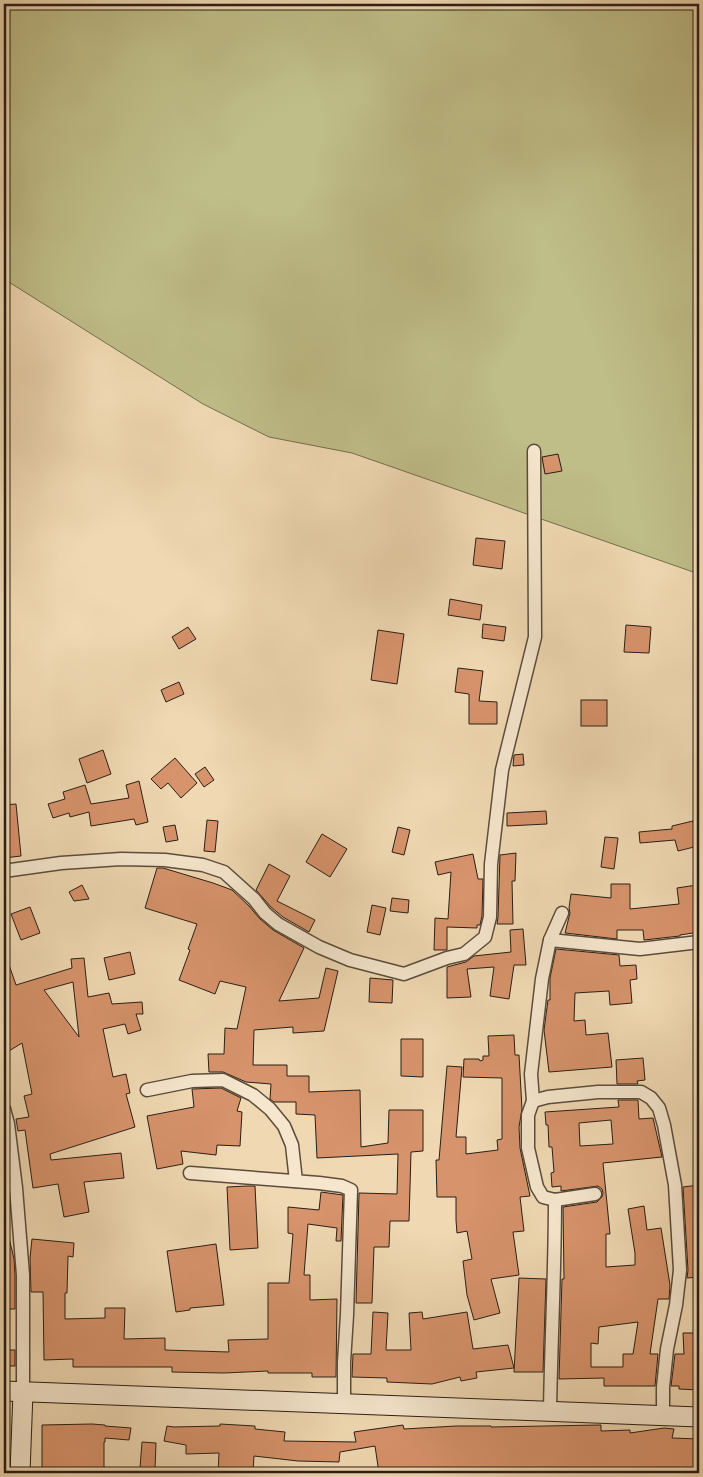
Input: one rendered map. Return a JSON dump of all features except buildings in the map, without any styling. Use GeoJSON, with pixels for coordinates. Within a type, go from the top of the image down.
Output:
{"type":"FeatureCollection","features":[{"type":"Feature","properties":{"kind":"main road"},"geometry":{"type":"LineString","coordinates":[[4,1391],[699,1418]]}},
{"type":"Feature","properties":{"kind":"main road"},"geometry":{"type":"LineString","coordinates":[[20,1473],[22,1392]]}},
{"type":"Feature","properties":{"kind":"street"},"geometry":{"type":"LineString","coordinates":[[4,871],[61,863],[121,859],[165,860],[203,865],[224,872],[254,898],[265,914],[278,924],[319,947],[350,960],[404,974],[464,954],[485,937],[490,916],[491,864],[502,770],[536,637],[534,451]]}},
{"type":"Feature","properties":{"kind":"street"},"geometry":{"type":"LineString","coordinates":[[562,913],[550,940],[542,979],[531,1074],[532,1101],[528,1115],[528,1148],[536,1187],[543,1197],[555,1200],[595,1194]]}},
{"type":"Feature","properties":{"kind":"street"},"geometry":{"type":"LineString","coordinates":[[550,940],[640,949],[699,942]]}},
{"type":"Feature","properties":{"kind":"street"},"geometry":{"type":"LineString","coordinates":[[147,1090],[192,1081],[223,1080],[253,1096],[270,1109],[284,1126],[292,1145],[296,1181]]}},
{"type":"Feature","properties":{"kind":"street"},"geometry":{"type":"LineString","coordinates":[[532,1101],[548,1097],[598,1092],[641,1092],[651,1098],[659,1108],[675,1185],[680,1270],[676,1305],[667,1349],[663,1387],[663,1417]]}},
{"type":"Feature","properties":{"kind":"street"},"geometry":{"type":"LineString","coordinates":[[4,1109],[8,1124],[16,1188],[23,1275],[22,1392]]}},
{"type":"Feature","properties":{"kind":"street"},"geometry":{"type":"LineString","coordinates":[[190,1173],[296,1181],[342,1186],[351,1190],[344,1403]]}},
{"type":"Feature","properties":{"kind":"street"},"geometry":{"type":"LineString","coordinates":[[550,1412],[555,1200]]}},
{"type":"Feature","properties":{"kind":"shaded area"},"geometry":{"type":"Polygon","coordinates":[[[4,4],[699,4],[699,574],[352,453],[269,437],[203,404],[4,279],[4,4]]]}}]}
